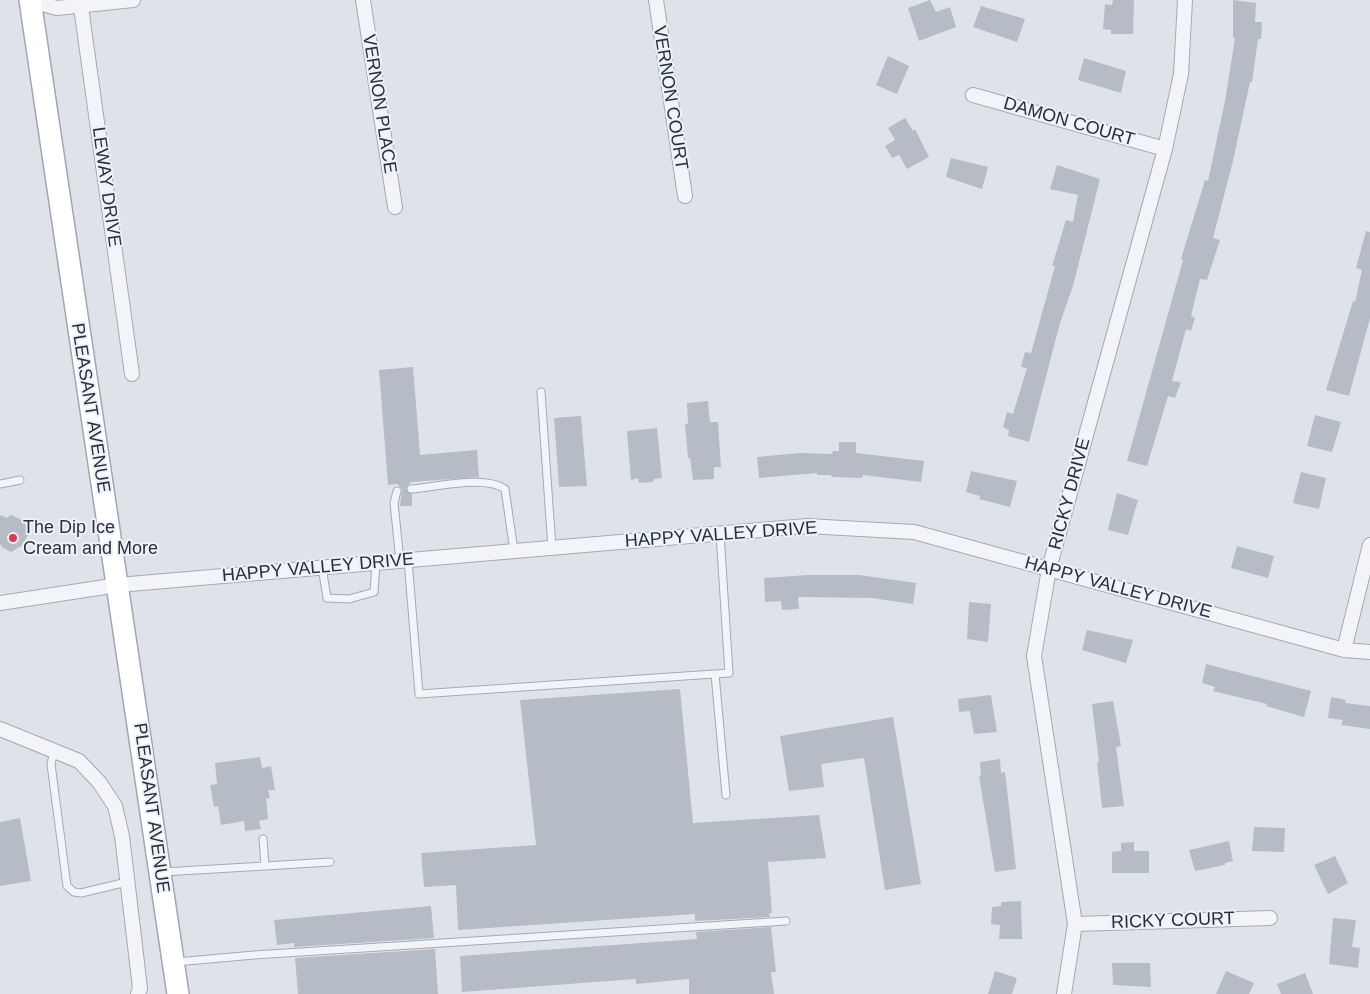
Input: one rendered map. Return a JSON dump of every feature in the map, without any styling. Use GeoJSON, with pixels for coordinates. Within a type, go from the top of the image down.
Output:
{"type":"FeatureCollection","features":[{"type":"Feature","properties":{"kind":"main road","name":"PLEASANT AVENUE"},"geometry":{"type":"LineString","coordinates":[[29,0],[178,994]]}},
{"type":"Feature","properties":{"kind":"street"},"geometry":{"type":"LineString","coordinates":[[29,0],[57,8],[80,3],[133,0]]}},
{"type":"Feature","properties":{"kind":"street","name":"VERNON PLACE"},"geometry":{"type":"LineString","coordinates":[[363,0],[395,207]]}},
{"type":"Feature","properties":{"kind":"street","name":"VERNON COURT"},"geometry":{"type":"LineString","coordinates":[[656,0],[685,196]]}},
{"type":"Feature","properties":{"kind":"street","name":"RICKY DRIVE"},"geometry":{"type":"LineString","coordinates":[[1064,994],[1075,924],[1034,656],[1049,568],[1165,150],[1181,74],[1185,0]]}},
{"type":"Feature","properties":{"kind":"street","name":"LEWAY DRIVE"},"geometry":{"type":"LineString","coordinates":[[80,3],[132,374]]}},
{"type":"Feature","properties":{"kind":"street","name":"DAMON COURT"},"geometry":{"type":"LineString","coordinates":[[973,95],[1165,150]]}},
{"type":"Feature","properties":{"kind":"street","name":"HAPPY VALLEY DRIVE"},"geometry":{"type":"LineString","coordinates":[[0,603],[118,585],[807,526],[914,532],[1344,650],[1370,652]]}},
{"type":"Feature","properties":{"kind":"street"},"geometry":{"type":"LineString","coordinates":[[1344,650],[1370,545]]}},
{"type":"Feature","properties":{"kind":"street"},"geometry":{"type":"LineString","coordinates":[[0,729],[79,761],[99,782],[115,806],[127,882],[140,988],[138,994]]}},
{"type":"Feature","properties":{"kind":"street","name":"RICKY COURT"},"geometry":{"type":"LineString","coordinates":[[1075,924],[1270,918]]}},
{"type":"Feature","properties":{"kind":"lane"},"geometry":{"type":"LineString","coordinates":[[541,392],[552,548]]}},
{"type":"Feature","properties":{"kind":"lane"},"geometry":{"type":"LineString","coordinates":[[0,484],[20,480]]}},
{"type":"Feature","properties":{"kind":"lane"},"geometry":{"type":"LineString","coordinates":[[411,489],[486,482],[498,484],[505,489],[514,551]]}},
{"type":"Feature","properties":{"kind":"lane"},"geometry":{"type":"LineString","coordinates":[[397,491],[394,503],[404,560],[419,694],[729,673],[720,534]]}},
{"type":"Feature","properties":{"kind":"lane"},"geometry":{"type":"LineString","coordinates":[[322,567],[327,598],[349,599],[374,592],[376,563]]}},
{"type":"Feature","properties":{"kind":"lane"},"geometry":{"type":"LineString","coordinates":[[716,674],[726,795]]}},
{"type":"Feature","properties":{"kind":"lane"},"geometry":{"type":"LineString","coordinates":[[54,750],[51,764],[67,886],[74,892],[81,893],[127,882]]}},
{"type":"Feature","properties":{"kind":"lane"},"geometry":{"type":"LineString","coordinates":[[263,838],[265,866]]}},
{"type":"Feature","properties":{"kind":"lane"},"geometry":{"type":"LineString","coordinates":[[160,872],[330,862]]}},
{"type":"Feature","properties":{"kind":"lane"},"geometry":{"type":"LineString","coordinates":[[173,962],[254,955],[786,921]]}},
{"type":"Feature","properties":{"kind":"building"},"geometry":{"type":"Polygon","coordinates":[[[930,0],[936,12],[950,7],[956,27],[919,41],[908,8],[930,0]]]}},
{"type":"Feature","properties":{"kind":"building"},"geometry":{"type":"Polygon","coordinates":[[[1113,0],[1134,0],[1133,34],[1111,34],[1111,30],[1103,29],[1105,4],[1112,5],[1113,0]]]}},
{"type":"Feature","properties":{"kind":"building"},"geometry":{"type":"Polygon","coordinates":[[[1233,0],[1256,3],[1255,22],[1262,22],[1261,39],[1258,39],[1252,82],[1250,82],[1233,161],[1213,238],[1220,240],[1207,280],[1200,279],[1191,316],[1195,318],[1191,331],[1186,329],[1172,381],[1181,382],[1175,398],[1168,396],[1147,466],[1127,461],[1183,260],[1181,259],[1205,180],[1208,181],[1225,101],[1235,38],[1233,38],[1233,0]]]}},
{"type":"Feature","properties":{"kind":"building"},"geometry":{"type":"Polygon","coordinates":[[[981,6],[1025,19],[1017,42],[973,27],[981,6]]]}},
{"type":"Feature","properties":{"kind":"building"},"geometry":{"type":"Polygon","coordinates":[[[888,56],[909,66],[897,94],[876,85],[888,56]]]}},
{"type":"Feature","properties":{"kind":"building"},"geometry":{"type":"Polygon","coordinates":[[[1084,58],[1126,71],[1121,93],[1078,80],[1084,58]]]}},
{"type":"Feature","properties":{"kind":"building"},"geometry":{"type":"Polygon","coordinates":[[[905,118],[913,131],[915,129],[929,157],[907,169],[899,155],[892,158],[885,146],[895,140],[888,128],[905,118]]]}},
{"type":"Feature","properties":{"kind":"building"},"geometry":{"type":"Polygon","coordinates":[[[951,158],[988,167],[982,189],[946,177],[951,158]]]}},
{"type":"Feature","properties":{"kind":"building"},"geometry":{"type":"Polygon","coordinates":[[[1057,165],[1100,179],[1073,286],[1060,323],[1029,442],[1008,436],[1009,430],[1003,427],[1007,412],[1013,414],[1027,368],[1021,367],[1025,352],[1031,353],[1055,266],[1052,266],[1066,220],[1073,222],[1078,195],[1050,189],[1057,165]]]}},
{"type":"Feature","properties":{"kind":"building"},"geometry":{"type":"Polygon","coordinates":[[[1366,231],[1370,232],[1370,318],[1349,396],[1326,390],[1353,301],[1355,302],[1362,270],[1356,268],[1366,231]]]}},
{"type":"Feature","properties":{"kind":"building"},"geometry":{"type":"Polygon","coordinates":[[[413,367],[420,455],[477,450],[479,477],[411,482],[406,489],[412,494],[412,506],[400,506],[402,489],[397,484],[388,485],[379,370],[413,367]]]}},
{"type":"Feature","properties":{"kind":"building"},"geometry":{"type":"Polygon","coordinates":[[[708,401],[710,422],[718,422],[721,467],[714,467],[714,479],[693,480],[690,458],[688,458],[685,424],[688,424],[687,403],[708,401]]]}},
{"type":"Feature","properties":{"kind":"building"},"geometry":{"type":"Polygon","coordinates":[[[1315,415],[1341,422],[1332,452],[1307,446],[1315,415]]]}},
{"type":"Feature","properties":{"kind":"building"},"geometry":{"type":"Polygon","coordinates":[[[581,416],[587,486],[559,487],[554,418],[581,416]]]}},
{"type":"Feature","properties":{"kind":"building"},"geometry":{"type":"Polygon","coordinates":[[[657,428],[662,478],[654,479],[653,482],[639,483],[638,478],[631,480],[627,431],[657,428]]]}},
{"type":"Feature","properties":{"kind":"building"},"geometry":{"type":"Polygon","coordinates":[[[839,442],[856,442],[856,453],[924,461],[921,482],[863,475],[862,478],[832,477],[831,475],[817,475],[817,473],[759,478],[757,457],[799,453],[832,454],[833,451],[839,451],[839,442]]]}},
{"type":"Feature","properties":{"kind":"building"},"geometry":{"type":"Polygon","coordinates":[[[971,471],[1017,481],[1010,507],[979,499],[980,496],[966,492],[971,471]]]}},
{"type":"Feature","properties":{"kind":"building"},"geometry":{"type":"Polygon","coordinates":[[[1301,472],[1326,478],[1319,509],[1293,503],[1301,472]]]}},
{"type":"Feature","properties":{"kind":"building"},"geometry":{"type":"Polygon","coordinates":[[[1117,493],[1138,500],[1128,535],[1108,530],[1117,493]]]}},
{"type":"Feature","properties":{"kind":"building","name":"The Dip Ice Cream and More"},"geometry":{"type":"Polygon","coordinates":[[[0,515],[7,518],[11,515],[26,522],[30,531],[23,545],[11,552],[0,544],[0,515]]]}},
{"type":"Feature","properties":{"kind":"building"},"geometry":{"type":"Polygon","coordinates":[[[1237,546],[1274,556],[1268,578],[1231,568],[1237,546]]]}},
{"type":"Feature","properties":{"kind":"building"},"geometry":{"type":"Polygon","coordinates":[[[808,575],[859,575],[916,583],[913,604],[872,598],[798,597],[799,609],[782,610],[781,601],[765,602],[764,578],[808,575]]]}},
{"type":"Feature","properties":{"kind":"building"},"geometry":{"type":"Polygon","coordinates":[[[969,602],[991,604],[988,642],[967,639],[969,602]]]}},
{"type":"Feature","properties":{"kind":"building"},"geometry":{"type":"Polygon","coordinates":[[[1087,630],[1133,640],[1126,663],[1082,650],[1087,630]]]}},
{"type":"Feature","properties":{"kind":"building"},"geometry":{"type":"Polygon","coordinates":[[[1206,664],[1311,691],[1304,717],[1266,706],[1267,704],[1213,691],[1215,687],[1202,683],[1206,664]]]}},
{"type":"Feature","properties":{"kind":"building"},"geometry":{"type":"Polygon","coordinates":[[[680,689],[693,823],[819,815],[826,858],[768,862],[772,913],[769,913],[770,917],[695,921],[695,914],[458,930],[456,885],[424,887],[421,853],[536,845],[520,700],[680,689]]]}},
{"type":"Feature","properties":{"kind":"building"},"geometry":{"type":"Polygon","coordinates":[[[991,695],[997,732],[974,734],[970,711],[959,712],[958,699],[991,695]]]}},
{"type":"Feature","properties":{"kind":"building"},"geometry":{"type":"Polygon","coordinates":[[[1331,697],[1346,700],[1345,703],[1370,706],[1370,729],[1341,725],[1343,720],[1328,718],[1331,697]]]}},
{"type":"Feature","properties":{"kind":"building"},"geometry":{"type":"Polygon","coordinates":[[[1113,701],[1121,746],[1116,747],[1124,806],[1102,808],[1092,704],[1113,701]]]}},
{"type":"Feature","properties":{"kind":"building"},"geometry":{"type":"Polygon","coordinates":[[[893,717],[921,884],[885,890],[864,758],[821,764],[824,787],[789,791],[780,736],[893,717]]]}},
{"type":"Feature","properties":{"kind":"building"},"geometry":{"type":"Polygon","coordinates":[[[260,757],[262,768],[271,766],[275,790],[268,790],[270,798],[266,799],[268,819],[259,821],[261,829],[245,831],[244,821],[221,825],[218,806],[214,807],[210,785],[217,784],[215,763],[260,757]]]}},
{"type":"Feature","properties":{"kind":"building"},"geometry":{"type":"Polygon","coordinates":[[[1000,759],[1001,773],[1005,772],[1016,869],[995,872],[979,776],[981,776],[980,762],[1000,759]]]}},
{"type":"Feature","properties":{"kind":"building"},"geometry":{"type":"Polygon","coordinates":[[[20,818],[31,881],[0,886],[0,822],[20,818]]]}},
{"type":"Feature","properties":{"kind":"building"},"geometry":{"type":"Polygon","coordinates":[[[1254,827],[1285,828],[1284,852],[1252,851],[1254,827]]]}},
{"type":"Feature","properties":{"kind":"building"},"geometry":{"type":"Polygon","coordinates":[[[1229,841],[1233,861],[1225,863],[1225,865],[1195,871],[1189,850],[1229,841]]]}},
{"type":"Feature","properties":{"kind":"building"},"geometry":{"type":"Polygon","coordinates":[[[1134,842],[1134,851],[1149,851],[1149,873],[1112,873],[1112,852],[1121,851],[1121,843],[1134,842]]]}},
{"type":"Feature","properties":{"kind":"building"},"geometry":{"type":"Polygon","coordinates":[[[1335,856],[1348,883],[1328,894],[1314,865],[1335,856]]]}},
{"type":"Feature","properties":{"kind":"building"},"geometry":{"type":"Polygon","coordinates":[[[1021,901],[1022,939],[999,939],[1000,925],[991,924],[992,907],[1001,906],[1001,902],[1021,901]]]}},
{"type":"Feature","properties":{"kind":"building"},"geometry":{"type":"Polygon","coordinates":[[[431,906],[434,938],[294,947],[294,943],[277,945],[274,920],[431,906]]]}},
{"type":"Feature","properties":{"kind":"building"},"geometry":{"type":"Polygon","coordinates":[[[1333,918],[1356,920],[1352,947],[1360,948],[1358,968],[1329,964],[1333,918]]]}},
{"type":"Feature","properties":{"kind":"building"},"geometry":{"type":"Polygon","coordinates":[[[771,927],[776,972],[771,972],[774,994],[689,994],[689,979],[636,984],[636,979],[462,992],[460,956],[697,939],[696,932],[771,927]]]}},
{"type":"Feature","properties":{"kind":"building"},"geometry":{"type":"Polygon","coordinates":[[[435,949],[438,994],[298,994],[295,958],[435,949]]]}},
{"type":"Feature","properties":{"kind":"building"},"geometry":{"type":"Polygon","coordinates":[[[1112,963],[1150,963],[1151,987],[1113,985],[1112,963]]]}},
{"type":"Feature","properties":{"kind":"building"},"geometry":{"type":"Polygon","coordinates":[[[995,971],[1017,978],[1012,994],[988,994],[995,971]]]}},
{"type":"Feature","properties":{"kind":"building"},"geometry":{"type":"Polygon","coordinates":[[[1226,971],[1254,983],[1249,994],[1216,994],[1226,971]]]}},
{"type":"Feature","properties":{"kind":"building"},"geometry":{"type":"Polygon","coordinates":[[[1305,973],[1313,994],[1281,994],[1277,984],[1305,973]]]}},
{"type":"Feature","properties":{"kind":"place","name":"The Dip Ice Cream and More"},"geometry":{"type":"Point","coordinates":[13,538]}}]}
